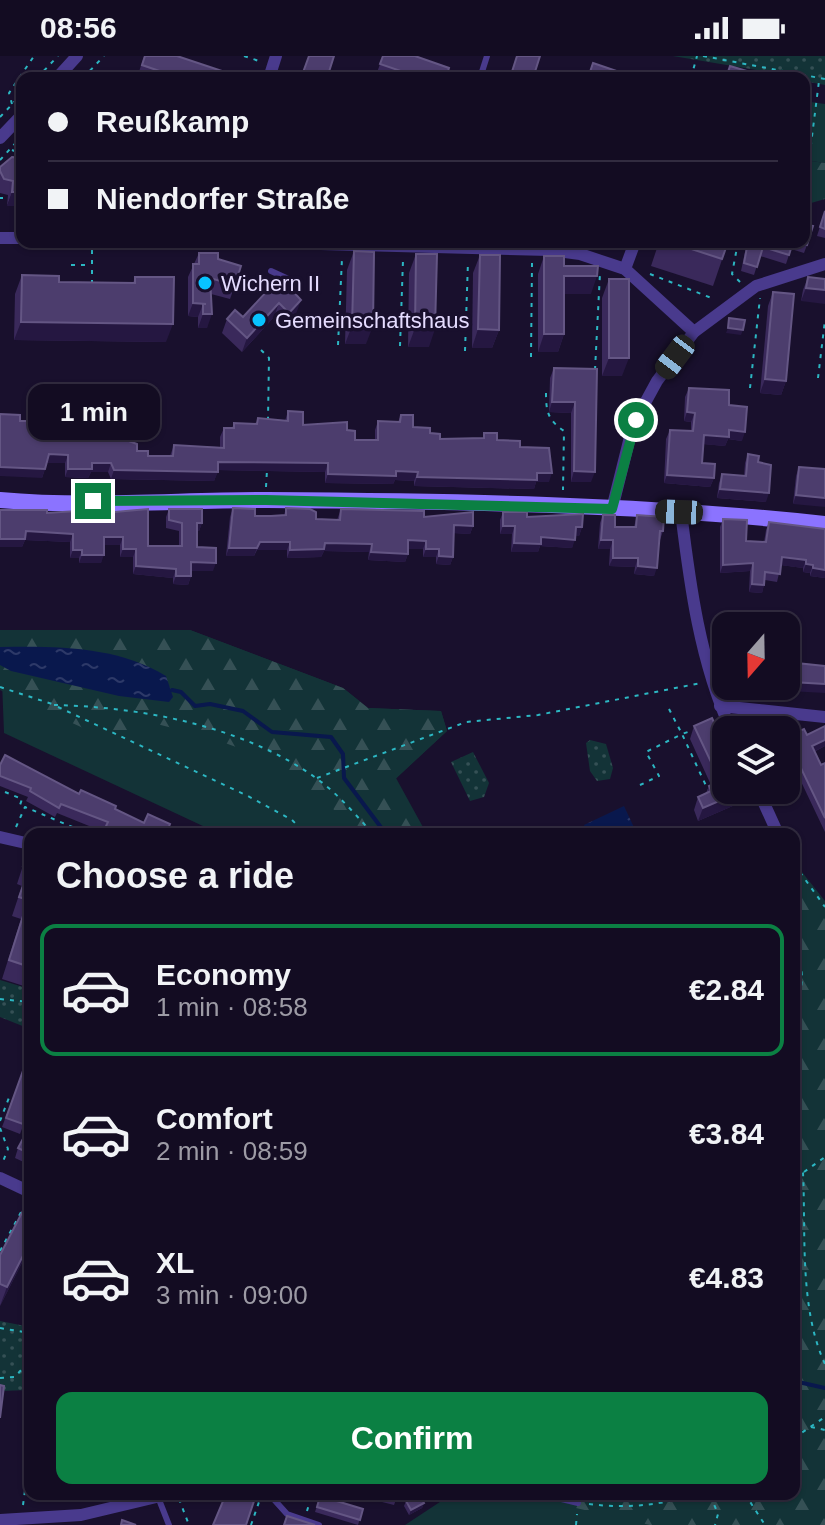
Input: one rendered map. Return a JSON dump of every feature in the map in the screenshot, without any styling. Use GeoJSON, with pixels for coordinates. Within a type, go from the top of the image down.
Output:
{"type":"FeatureCollection","features":[{"type":"Feature","properties":{"kind":"main road"},"geometry":{"type":"LineString","coordinates":[[0,500],[266,500],[563,507],[681,512],[825,524]]}},
{"type":"Feature","properties":{"kind":"street"},"geometry":{"type":"LineString","coordinates":[[62,72],[77,56]]}},
{"type":"Feature","properties":{"kind":"street"},"geometry":{"type":"LineString","coordinates":[[0,138],[16,121]]}},
{"type":"Feature","properties":{"kind":"street"},"geometry":{"type":"LineString","coordinates":[[469,248],[580,254],[625,269],[694,332]]}},
{"type":"Feature","properties":{"kind":"street"},"geometry":{"type":"LineString","coordinates":[[625,269],[633,248]]}},
{"type":"Feature","properties":{"kind":"street"},"geometry":{"type":"LineString","coordinates":[[612,509],[633,425],[657,381],[694,332],[762,284],[825,264]]}},
{"type":"Feature","properties":{"kind":"street"},"geometry":{"type":"LineString","coordinates":[[681,512],[697,620],[712,680]]}},
{"type":"Feature","properties":{"kind":"street"},"geometry":{"type":"LineString","coordinates":[[718,700],[725,716]]}},
{"type":"Feature","properties":{"kind":"street"},"geometry":{"type":"LineString","coordinates":[[720,706],[825,717]]}},
{"type":"Feature","properties":{"kind":"street"},"geometry":{"type":"LineString","coordinates":[[764,804],[775,828]]}},
{"type":"Feature","properties":{"kind":"street"},"geometry":{"type":"LineString","coordinates":[[0,1178],[24,1190]]}},
{"type":"Feature","properties":{"kind":"street"},"geometry":{"type":"LineString","coordinates":[[0,1520],[25,1521],[81,1515],[147,1500]]}},
{"type":"Feature","properties":{"kind":"lane"},"geometry":{"type":"LineString","coordinates":[[271,271],[295,282]]}},
{"type":"Feature","properties":{"kind":"lane"},"geometry":{"type":"LineString","coordinates":[[165,1500],[169,1525]]}},
{"type":"Feature","properties":{"kind":"lane"},"geometry":{"type":"LineString","coordinates":[[274,1500],[287,1514],[319,1525]]}},
{"type":"Feature","properties":{"kind":"lane"},"geometry":{"type":"LineString","coordinates":[[566,1500],[578,1503]]}},
{"type":"Feature","properties":{"kind":"path"},"geometry":{"type":"LineString","coordinates":[[43,72],[58,56]]}},
{"type":"Feature","properties":{"kind":"path"},"geometry":{"type":"LineString","coordinates":[[89,72],[104,56]]}},
{"type":"Feature","properties":{"kind":"path"},"geometry":{"type":"LineString","coordinates":[[244,56],[272,66]]}},
{"type":"Feature","properties":{"kind":"path"},"geometry":{"type":"LineString","coordinates":[[703,56],[788,72]]}},
{"type":"Feature","properties":{"kind":"path"},"geometry":{"type":"LineString","coordinates":[[810,76],[825,79]]}},
{"type":"Feature","properties":{"kind":"path"},"geometry":{"type":"LineString","coordinates":[[810,153],[820,78]]}},
{"type":"Feature","properties":{"kind":"path"},"geometry":{"type":"LineString","coordinates":[[12,104],[8,98],[16,83]]}},
{"type":"Feature","properties":{"kind":"path"},"geometry":{"type":"LineString","coordinates":[[0,117],[16,100]]}},
{"type":"Feature","properties":{"kind":"path"},"geometry":{"type":"LineString","coordinates":[[0,160],[16,142]]}},
{"type":"Feature","properties":{"kind":"path"},"geometry":{"type":"LineString","coordinates":[[10,149],[16,152]]}},
{"type":"Feature","properties":{"kind":"path"},"geometry":{"type":"LineString","coordinates":[[92,248],[92,289]]}},
{"type":"Feature","properties":{"kind":"path"},"geometry":{"type":"LineString","coordinates":[[338,345],[342,248]]}},
{"type":"Feature","properties":{"kind":"path"},"geometry":{"type":"LineString","coordinates":[[400,346],[404,248]]}},
{"type":"Feature","properties":{"kind":"path"},"geometry":{"type":"LineString","coordinates":[[465,351],[469,248]]}},
{"type":"Feature","properties":{"kind":"path"},"geometry":{"type":"LineString","coordinates":[[737,248],[732,274],[749,291]]}},
{"type":"Feature","properties":{"kind":"path"},"geometry":{"type":"LineString","coordinates":[[531,357],[532,250]]}},
{"type":"Feature","properties":{"kind":"path"},"geometry":{"type":"LineString","coordinates":[[595,379],[596,301],[601,261]]}},
{"type":"Feature","properties":{"kind":"path"},"geometry":{"type":"LineString","coordinates":[[71,265],[92,265]]}},
{"type":"Feature","properties":{"kind":"path"},"geometry":{"type":"LineString","coordinates":[[658,277],[661,269]]}},
{"type":"Feature","properties":{"kind":"path"},"geometry":{"type":"LineString","coordinates":[[649,274],[714,299],[721,311]]}},
{"type":"Feature","properties":{"kind":"path"},"geometry":{"type":"LineString","coordinates":[[689,289],[691,279]]}},
{"type":"Feature","properties":{"kind":"path"},"geometry":{"type":"LineString","coordinates":[[750,388],[762,284]]}},
{"type":"Feature","properties":{"kind":"path"},"geometry":{"type":"LineString","coordinates":[[818,378],[825,320]]}},
{"type":"Feature","properties":{"kind":"path"},"geometry":{"type":"LineString","coordinates":[[261,350],[269,358],[268,422]]}},
{"type":"Feature","properties":{"kind":"path"},"geometry":{"type":"LineString","coordinates":[[546,393],[546,411],[552,423],[564,431],[563,507]]}},
{"type":"Feature","properties":{"kind":"path"},"geometry":{"type":"LineString","coordinates":[[266,500],[267,469]]}},
{"type":"Feature","properties":{"kind":"path"},"geometry":{"type":"LineString","coordinates":[[317,778],[404,742],[466,722],[538,715],[712,680]]}},
{"type":"Feature","properties":{"kind":"path"},"geometry":{"type":"LineString","coordinates":[[0,687],[54,705],[248,796],[292,820],[300,828]]}},
{"type":"Feature","properties":{"kind":"path"},"geometry":{"type":"LineString","coordinates":[[54,705],[110,707],[194,725],[258,745],[317,778],[367,828]]}},
{"type":"Feature","properties":{"kind":"path"},"geometry":{"type":"LineString","coordinates":[[669,709],[709,791]]}},
{"type":"Feature","properties":{"kind":"path"},"geometry":{"type":"LineString","coordinates":[[640,785],[659,776],[646,752],[697,728]]}},
{"type":"Feature","properties":{"kind":"path"},"geometry":{"type":"LineString","coordinates":[[5,792],[22,799],[20,805],[75,828]]}},
{"type":"Feature","properties":{"kind":"path"},"geometry":{"type":"LineString","coordinates":[[5,838],[25,807]]}},
{"type":"Feature","properties":{"kind":"path"},"geometry":{"type":"LineString","coordinates":[[800,873],[825,907]]}},
{"type":"Feature","properties":{"kind":"path"},"geometry":{"type":"LineString","coordinates":[[800,953],[800,1002]]}},
{"type":"Feature","properties":{"kind":"path"},"geometry":{"type":"LineString","coordinates":[[0,999],[24,1001]]}},
{"type":"Feature","properties":{"kind":"path"},"geometry":{"type":"LineString","coordinates":[[0,1121],[10,1095]]}},
{"type":"Feature","properties":{"kind":"path"},"geometry":{"type":"LineString","coordinates":[[0,1128],[8,1149],[0,1170]]}},
{"type":"Feature","properties":{"kind":"path"},"geometry":{"type":"LineString","coordinates":[[803,1173],[825,1157]]}},
{"type":"Feature","properties":{"kind":"path"},"geometry":{"type":"LineString","coordinates":[[800,1168],[803,1173],[809,1289],[819,1351],[825,1364]]}},
{"type":"Feature","properties":{"kind":"path"},"geometry":{"type":"LineString","coordinates":[[0,1251],[24,1205]]}},
{"type":"Feature","properties":{"kind":"path"},"geometry":{"type":"LineString","coordinates":[[0,1328],[24,1332]]}},
{"type":"Feature","properties":{"kind":"path"},"geometry":{"type":"LineString","coordinates":[[0,1378],[15,1377],[24,1367]]}},
{"type":"Feature","properties":{"kind":"path"},"geometry":{"type":"LineString","coordinates":[[800,1434],[825,1417]]}},
{"type":"Feature","properties":{"kind":"path"},"geometry":{"type":"LineString","coordinates":[[810,1427],[825,1430]]}},
{"type":"Feature","properties":{"kind":"path"},"geometry":{"type":"LineString","coordinates":[[25,1521],[27,1500]]}},
{"type":"Feature","properties":{"kind":"path"},"geometry":{"type":"LineString","coordinates":[[180,1500],[189,1525]]}},
{"type":"Feature","properties":{"kind":"path"},"geometry":{"type":"LineString","coordinates":[[251,1525],[259,1500]]}},
{"type":"Feature","properties":{"kind":"path"},"geometry":{"type":"LineString","coordinates":[[304,1520],[310,1500]]}},
{"type":"Feature","properties":{"kind":"path"},"geometry":{"type":"LineString","coordinates":[[576,1525],[578,1503],[623,1508],[678,1500]]}},
{"type":"Feature","properties":{"kind":"path"},"geometry":{"type":"LineString","coordinates":[[709,1500],[718,1514],[715,1525]]}},
{"type":"Feature","properties":{"kind":"path"},"geometry":{"type":"LineString","coordinates":[[749,1500],[765,1525]]}},
{"type":"Feature","properties":{"kind":"green space"},"geometry":{"type":"Polygon","coordinates":[[[673,56],[825,56],[825,85],[810,82],[810,72],[768,72],[673,56]]]}},
{"type":"Feature","properties":{"kind":"green space"},"geometry":{"type":"Polygon","coordinates":[[[810,102],[825,104],[825,163],[810,161],[810,102]]]}},
{"type":"Feature","properties":{"kind":"green space"},"geometry":{"type":"Polygon","coordinates":[[[810,161],[825,163],[825,199],[810,203],[810,161]]]}},
{"type":"Feature","properties":{"kind":"green space"},"geometry":{"type":"Polygon","coordinates":[[[0,630],[190,630],[343,688],[368,708],[441,711],[447,731],[396,778],[423,828],[207,828],[4,733],[0,630]]]}},
{"type":"Feature","properties":{"kind":"green space"},"geometry":{"type":"Polygon","coordinates":[[[0,630],[190,630],[343,688],[368,708],[441,711],[447,731],[388,786],[413,828],[354,828],[309,789],[251,753],[144,721],[116,743],[0,690],[0,630]]]}},
{"type":"Feature","properties":{"kind":"green space"},"geometry":{"type":"Polygon","coordinates":[[[590,740],[606,744],[613,768],[610,779],[597,781],[590,771],[586,743],[590,740]]]}},
{"type":"Feature","properties":{"kind":"green space"},"geometry":{"type":"Polygon","coordinates":[[[473,752],[489,783],[484,797],[470,801],[451,762],[473,752]]]}},
{"type":"Feature","properties":{"kind":"green space"},"geometry":{"type":"Polygon","coordinates":[[[800,870],[825,901],[825,1525],[650,1525],[541,1500],[800,1500],[800,870]]]}},
{"type":"Feature","properties":{"kind":"green space"},"geometry":{"type":"Polygon","coordinates":[[[0,980],[24,987],[24,1027],[0,1017],[0,980]]]}},
{"type":"Feature","properties":{"kind":"green space"},"geometry":{"type":"Polygon","coordinates":[[[0,1321],[24,1326],[24,1390],[0,1391],[0,1321]]]}},
{"type":"Feature","properties":{"kind":"green space"},"geometry":{"type":"Polygon","coordinates":[[[443,1500],[800,1500],[825,1525],[405,1525],[443,1500]]]}},
{"type":"Feature","properties":{"kind":"water"},"geometry":{"type":"Polygon","coordinates":[[[0,647],[65,648],[107,653],[147,666],[166,676],[173,697],[169,702],[119,696],[11,671],[0,665],[0,647]]]}},
{"type":"Feature","properties":{"kind":"water"},"geometry":{"type":"Polygon","coordinates":[[[624,806],[634,828],[585,828],[584,825],[624,806]]]}},
{"type":"Feature","properties":{"kind":"building"},"geometry":{"type":"Polygon","coordinates":[[[145,56],[177,56],[225,72],[162,72],[142,65],[145,56]]]}},
{"type":"Feature","properties":{"kind":"building"},"geometry":{"type":"Polygon","coordinates":[[[309,56],[334,56],[329,72],[303,72],[309,56]]]}},
{"type":"Feature","properties":{"kind":"building"},"geometry":{"type":"Polygon","coordinates":[[[383,56],[415,56],[449,68],[448,72],[403,72],[380,64],[383,56]]]}},
{"type":"Feature","properties":{"kind":"building"},"geometry":{"type":"Polygon","coordinates":[[[517,56],[540,56],[535,72],[512,72],[517,56]]]}},
{"type":"Feature","properties":{"kind":"building"},"geometry":{"type":"Polygon","coordinates":[[[593,63],[619,72],[590,72],[593,63]]]}},
{"type":"Feature","properties":{"kind":"building"},"geometry":{"type":"Polygon","coordinates":[[[730,66],[750,72],[728,72],[730,66]]]}},
{"type":"Feature","properties":{"kind":"building"},"geometry":{"type":"Polygon","coordinates":[[[12,157],[16,157],[16,192],[12,192],[13,181],[4,179],[0,167],[12,157]]]}},
{"type":"Feature","properties":{"kind":"building"},"geometry":{"type":"Polygon","coordinates":[[[825,211],[825,229],[820,227],[825,211]]]}},
{"type":"Feature","properties":{"kind":"building"},"geometry":{"type":"Polygon","coordinates":[[[688,248],[726,248],[722,259],[688,248]]]}},
{"type":"Feature","properties":{"kind":"building"},"geometry":{"type":"Polygon","coordinates":[[[747,248],[763,248],[757,267],[744,263],[747,248]]]}},
{"type":"Feature","properties":{"kind":"building"},"geometry":{"type":"Polygon","coordinates":[[[766,248],[791,248],[789,255],[766,248]]]}},
{"type":"Feature","properties":{"kind":"building"},"geometry":{"type":"Polygon","coordinates":[[[354,251],[374,252],[373,326],[352,326],[354,251]]]}},
{"type":"Feature","properties":{"kind":"building"},"geometry":{"type":"Polygon","coordinates":[[[199,253],[218,253],[218,259],[241,266],[235,285],[210,278],[212,314],[203,314],[203,304],[206,304],[193,303],[193,264],[199,264],[199,253]]]}},
{"type":"Feature","properties":{"kind":"building"},"geometry":{"type":"Polygon","coordinates":[[[416,254],[437,254],[435,329],[415,328],[416,254]]]}},
{"type":"Feature","properties":{"kind":"building"},"geometry":{"type":"Polygon","coordinates":[[[480,255],[500,255],[499,330],[478,329],[480,255]]]}},
{"type":"Feature","properties":{"kind":"building"},"geometry":{"type":"Polygon","coordinates":[[[544,256],[564,256],[564,266],[598,266],[597,276],[564,276],[564,334],[544,334],[544,256]]]}},
{"type":"Feature","properties":{"kind":"building"},"geometry":{"type":"Polygon","coordinates":[[[22,275],[59,276],[59,282],[135,283],[135,277],[174,277],[173,324],[21,322],[22,275]]]}},
{"type":"Feature","properties":{"kind":"building"},"geometry":{"type":"Polygon","coordinates":[[[280,277],[301,300],[289,313],[279,303],[247,338],[227,319],[235,310],[243,317],[280,277]]]}},
{"type":"Feature","properties":{"kind":"building"},"geometry":{"type":"Polygon","coordinates":[[[808,277],[825,279],[825,290],[806,288],[808,277]]]}},
{"type":"Feature","properties":{"kind":"building"},"geometry":{"type":"Polygon","coordinates":[[[609,279],[629,279],[629,358],[609,358],[609,279]]]}},
{"type":"Feature","properties":{"kind":"building"},"geometry":{"type":"Polygon","coordinates":[[[773,292],[794,294],[786,381],[765,379],[773,292]]]}},
{"type":"Feature","properties":{"kind":"building"},"geometry":{"type":"Polygon","coordinates":[[[729,318],[745,320],[743,330],[728,328],[729,318]]]}},
{"type":"Feature","properties":{"kind":"building"},"geometry":{"type":"Polygon","coordinates":[[[554,368],[597,369],[595,472],[574,471],[575,402],[552,402],[554,368]]]}},
{"type":"Feature","properties":{"kind":"building"},"geometry":{"type":"Polygon","coordinates":[[[689,388],[729,390],[729,405],[747,407],[745,432],[729,430],[729,437],[704,435],[702,463],[715,464],[714,478],[667,475],[670,430],[693,431],[695,413],[687,412],[689,388]]]}},
{"type":"Feature","properties":{"kind":"building"},"geometry":{"type":"Polygon","coordinates":[[[288,411],[303,412],[303,425],[347,422],[347,430],[355,431],[355,440],[378,440],[378,421],[400,422],[401,415],[413,415],[413,427],[430,428],[430,433],[440,434],[440,439],[484,438],[484,433],[497,433],[497,440],[520,441],[520,447],[549,448],[552,473],[537,473],[537,480],[417,477],[418,472],[396,471],[396,476],[328,474],[328,463],[218,462],[218,472],[114,470],[111,463],[92,463],[92,469],[68,469],[68,455],[49,454],[45,469],[0,467],[0,414],[20,415],[20,421],[35,421],[35,430],[45,433],[65,434],[65,429],[81,429],[81,422],[92,422],[92,433],[126,433],[126,440],[137,444],[137,451],[148,451],[148,456],[173,456],[174,445],[224,448],[224,428],[234,428],[234,423],[257,424],[258,418],[288,421],[288,411]]]}},
{"type":"Feature","properties":{"kind":"building"},"geometry":{"type":"Polygon","coordinates":[[[748,454],[759,456],[758,462],[771,465],[769,493],[720,489],[722,474],[746,476],[748,454]]]}},
{"type":"Feature","properties":{"kind":"building"},"geometry":{"type":"Polygon","coordinates":[[[799,467],[825,469],[825,498],[796,495],[799,467]]]}},
{"type":"Feature","properties":{"kind":"building"},"geometry":{"type":"Polygon","coordinates":[[[233,508],[255,509],[255,516],[286,515],[286,508],[310,509],[316,512],[316,519],[340,520],[341,509],[424,511],[424,517],[473,512],[473,526],[454,525],[453,557],[439,556],[439,549],[426,549],[426,541],[408,540],[408,554],[371,552],[372,544],[325,543],[324,549],[290,550],[290,542],[260,542],[257,548],[229,548],[233,508]]]}},
{"type":"Feature","properties":{"kind":"building"},"geometry":{"type":"Polygon","coordinates":[[[148,509],[148,546],[182,546],[182,523],[169,520],[169,509],[202,509],[202,523],[197,523],[197,547],[216,548],[216,563],[191,562],[191,576],[176,576],[176,569],[136,566],[136,549],[123,549],[123,537],[104,537],[104,555],[82,555],[82,550],[73,550],[73,534],[26,531],[25,539],[0,539],[0,510],[47,510],[47,513],[93,510],[93,514],[148,509]]]}},
{"type":"Feature","properties":{"kind":"building"},"geometry":{"type":"Polygon","coordinates":[[[503,512],[527,512],[527,517],[583,514],[582,527],[576,527],[575,540],[541,537],[541,544],[514,543],[515,526],[503,526],[503,512]]]}},
{"type":"Feature","properties":{"kind":"building"},"geometry":{"type":"Polygon","coordinates":[[[603,515],[615,515],[615,527],[636,527],[637,515],[664,517],[657,568],[638,566],[638,558],[613,558],[613,540],[601,540],[603,515]]]}},
{"type":"Feature","properties":{"kind":"building"},"geometry":{"type":"Polygon","coordinates":[[[723,519],[747,520],[746,541],[766,542],[769,522],[825,529],[825,570],[813,568],[813,565],[806,564],[806,560],[782,557],[780,574],[765,572],[764,585],[752,584],[753,563],[723,565],[723,519]]]}},
{"type":"Feature","properties":{"kind":"building"},"geometry":{"type":"Polygon","coordinates":[[[800,663],[825,666],[825,684],[800,682],[800,663]]]}},
{"type":"Feature","properties":{"kind":"building"},"geometry":{"type":"Polygon","coordinates":[[[712,718],[712,764],[694,726],[712,718]]]}},
{"type":"Feature","properties":{"kind":"building"},"geometry":{"type":"Polygon","coordinates":[[[825,726],[825,740],[812,746],[821,765],[825,763],[825,818],[800,766],[800,731],[804,729],[807,735],[825,726]]]}},
{"type":"Feature","properties":{"kind":"building"},"geometry":{"type":"Polygon","coordinates":[[[5,755],[79,794],[81,790],[116,806],[115,809],[144,823],[148,814],[170,824],[168,828],[110,828],[106,826],[108,822],[61,804],[59,808],[30,791],[31,788],[0,776],[0,765],[5,755]]]}},
{"type":"Feature","properties":{"kind":"building"},"geometry":{"type":"Polygon","coordinates":[[[712,785],[712,804],[703,808],[698,797],[711,791],[709,786],[712,785]]]}},
{"type":"Feature","properties":{"kind":"building"},"geometry":{"type":"Polygon","coordinates":[[[24,882],[24,899],[19,897],[24,882]]]}},
{"type":"Feature","properties":{"kind":"building"},"geometry":{"type":"Polygon","coordinates":[[[24,913],[24,965],[9,960],[24,913]]]}},
{"type":"Feature","properties":{"kind":"building"},"geometry":{"type":"Polygon","coordinates":[[[24,1068],[24,1121],[23,1124],[6,1118],[24,1068]]]}},
{"type":"Feature","properties":{"kind":"building"},"geometry":{"type":"Polygon","coordinates":[[[24,1137],[24,1151],[18,1148],[24,1137]]]}},
{"type":"Feature","properties":{"kind":"building"},"geometry":{"type":"Polygon","coordinates":[[[24,1209],[24,1254],[7,1287],[0,1284],[0,1255],[24,1209]]]}},
{"type":"Feature","properties":{"kind":"building"},"geometry":{"type":"Polygon","coordinates":[[[0,1385],[4,1386],[0,1418],[0,1385]]]}},
{"type":"Feature","properties":{"kind":"building"},"geometry":{"type":"Polygon","coordinates":[[[223,1500],[254,1501],[246,1525],[213,1525],[223,1500]]]}},
{"type":"Feature","properties":{"kind":"building"},"geometry":{"type":"Polygon","coordinates":[[[319,1500],[333,1500],[363,1509],[360,1520],[317,1507],[319,1500]]]}},
{"type":"Feature","properties":{"kind":"building"},"geometry":{"type":"Polygon","coordinates":[[[422,1500],[424,1503],[411,1510],[406,1501],[422,1500]]]}},
{"type":"Feature","properties":{"kind":"building"},"geometry":{"type":"Polygon","coordinates":[[[287,1516],[315,1525],[284,1525],[287,1516]]]}},
{"type":"Feature","properties":{"kind":"waterway"},"geometry":{"type":"LineString","coordinates":[[172,690],[181,692],[195,706],[210,704],[243,711],[272,732],[331,737],[343,754],[344,778],[382,828]]}},
{"type":"Feature","properties":{"kind":"waterway"},"geometry":{"type":"LineString","coordinates":[[800,1382],[825,1388]]}},
{"type":"Feature","properties":{"kind":"place","name":"Wichern II"},"geometry":{"type":"Point","coordinates":[205,283]}},
{"type":"Feature","properties":{"kind":"place","name":"Gemeinschaftshaus"},"geometry":{"type":"Point","coordinates":[259,320]}},
{"type":"Feature","properties":{"kind":"route"},"geometry":{"type":"LineString","coordinates":[[93,501],[266,500],[612,509],[636,420]]}}]}
